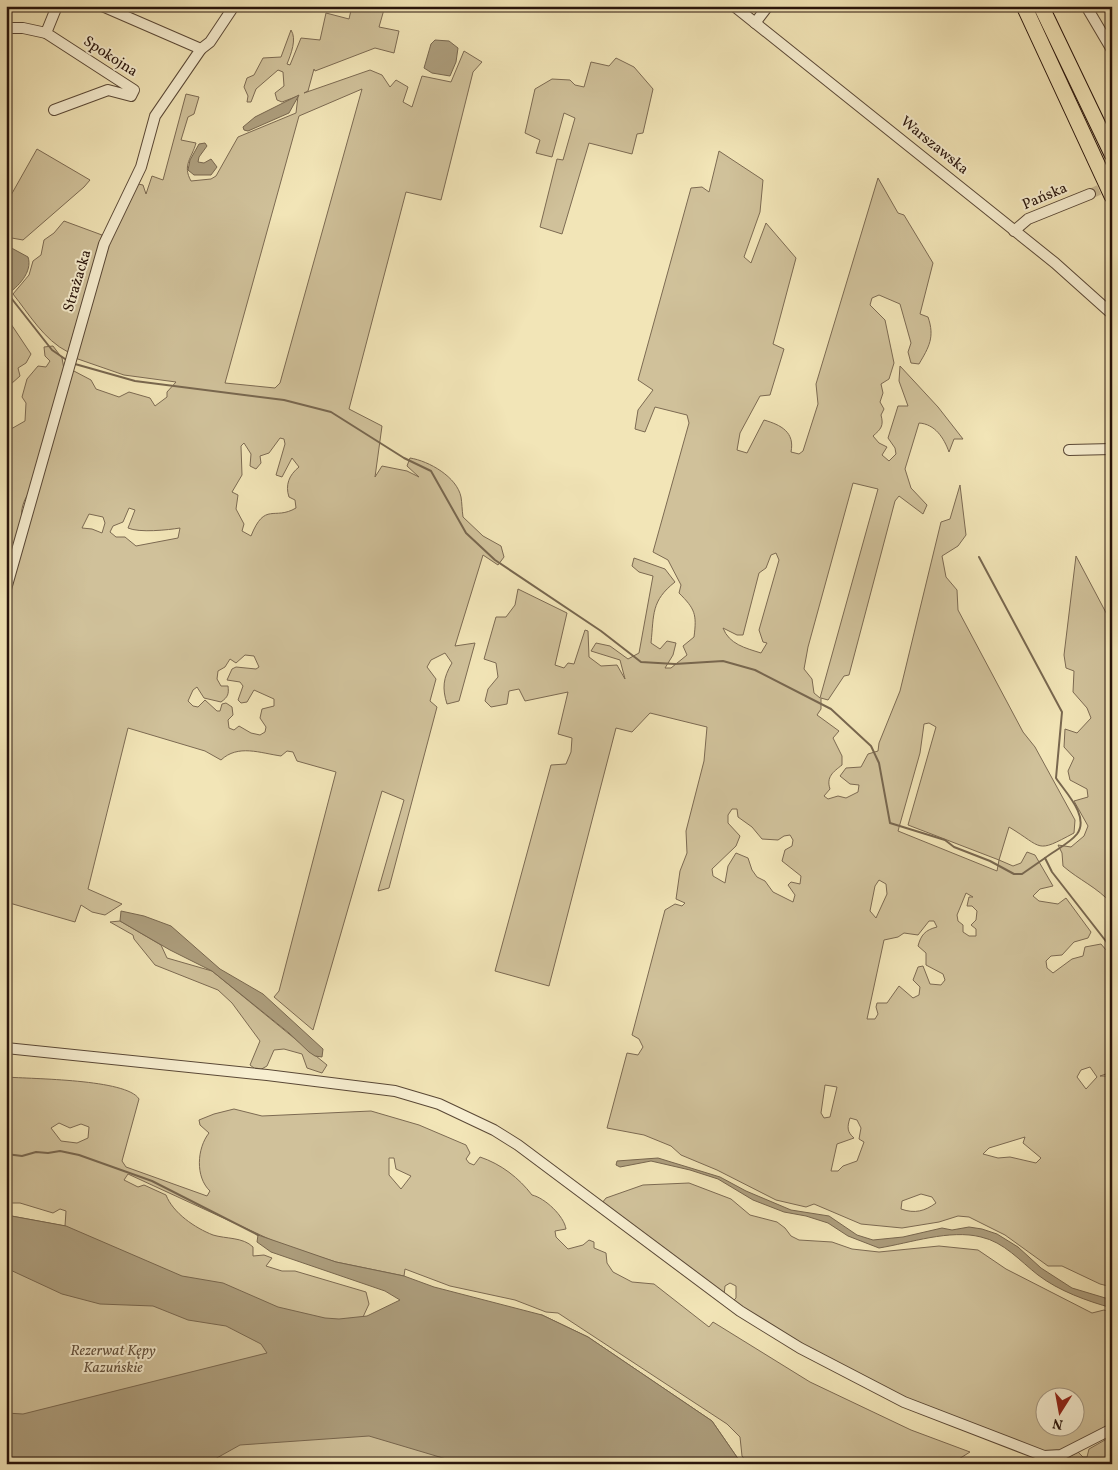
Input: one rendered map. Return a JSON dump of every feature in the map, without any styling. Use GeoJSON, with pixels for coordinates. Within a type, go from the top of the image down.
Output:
{"type":"FeatureCollection","features":[{"type":"Feature","properties":{"kind":"highway"},"geometry":{"type":"LineString","coordinates":[[1024,6],[1112,196]]}},
{"type":"Feature","properties":{"kind":"highway"},"geometry":{"type":"LineString","coordinates":[[1041,6],[1112,154]]}},
{"type":"Feature","properties":{"kind":"street"},"geometry":{"type":"LineString","coordinates":[[46,33],[57,6]]}},
{"type":"Feature","properties":{"kind":"street"},"geometry":{"type":"LineString","coordinates":[[102,6],[201,49]]}},
{"type":"Feature","properties":{"kind":"street","name":"Strażacka"},"geometry":{"type":"LineString","coordinates":[[6,590],[104,244],[140,167],[155,116],[201,49],[210,42],[234,6]]}},
{"type":"Feature","properties":{"kind":"street","name":"Warszawska"},"geometry":{"type":"LineString","coordinates":[[734,6],[1075,279],[1112,314]]}},
{"type":"Feature","properties":{"kind":"street"},"geometry":{"type":"LineString","coordinates":[[755,23],[768,6]]}},
{"type":"Feature","properties":{"kind":"street"},"geometry":{"type":"LineString","coordinates":[[1086,6],[1112,50]]}},
{"type":"Feature","properties":{"kind":"street","name":"Spokojna"},"geometry":{"type":"LineString","coordinates":[[6,28],[23,28],[46,33],[134,90],[131,96],[108,90],[54,110]]}},
{"type":"Feature","properties":{"kind":"street","name":"Pańska"},"geometry":{"type":"LineString","coordinates":[[1014,231],[1028,219],[1090,194]]}},
{"type":"Feature","properties":{"kind":"street"},"geometry":{"type":"LineString","coordinates":[[1069,450],[1112,449]]}},
{"type":"Feature","properties":{"kind":"street"},"geometry":{"type":"LineString","coordinates":[[6,1048],[371,1087],[440,1104],[494,1130],[518,1145],[740,1311],[800,1348],[904,1402],[1044,1456],[1061,1456],[1112,1429]]}},
{"type":"Feature","properties":{"kind":"green space"},"geometry":{"type":"Polygon","coordinates":[[[352,6],[385,6],[379,27],[399,31],[394,53],[375,48],[315,71],[314,69],[308,91],[304,93],[370,70],[382,75],[390,87],[396,80],[408,87],[403,102],[412,107],[422,76],[451,82],[464,51],[482,62],[473,72],[441,200],[406,192],[349,409],[382,426],[375,477],[382,466],[407,471],[419,477],[407,466],[410,458],[433,466],[454,483],[461,497],[463,517],[483,536],[501,546],[504,557],[498,565],[483,555],[455,646],[475,643],[459,701],[447,704],[444,683],[452,663],[445,653],[431,660],[427,667],[436,679],[430,701],[437,707],[389,888],[378,891],[404,800],[382,791],[313,1030],[274,997],[279,991],[336,772],[297,761],[293,752],[287,751],[281,756],[242,751],[228,755],[221,760],[205,751],[128,728],[88,889],[122,904],[105,915],[92,912],[81,905],[75,922],[6,902],[6,606],[72,370],[91,380],[96,389],[119,397],[129,392],[150,398],[155,406],[167,397],[167,392],[176,382],[124,375],[75,358],[111,236],[138,184],[143,185],[146,194],[152,176],[163,180],[186,94],[199,97],[194,114],[188,117],[181,140],[196,143],[187,170],[188,175],[191,181],[211,179],[216,176],[238,137],[296,113],[298,96],[282,102],[277,100],[275,93],[284,86],[283,72],[278,70],[256,89],[251,102],[247,102],[248,96],[244,87],[247,78],[254,75],[263,58],[281,57],[291,30],[293,34],[292,51],[287,64],[290,65],[301,38],[320,40],[326,13],[349,19],[352,6]],[[362,89],[299,116],[225,383],[275,388],[280,383],[362,89]],[[280,438],[269,453],[260,456],[261,463],[256,469],[250,466],[251,454],[244,443],[241,446],[242,475],[232,492],[238,495],[236,509],[244,524],[242,531],[251,536],[256,525],[266,515],[282,513],[296,508],[295,500],[289,497],[287,488],[290,477],[299,467],[292,458],[282,477],[276,475],[285,444],[284,439],[280,438]],[[129,508],[123,522],[113,526],[110,532],[116,537],[125,537],[136,546],[178,538],[180,528],[146,531],[133,530],[128,528],[135,510],[129,508]],[[89,514],[82,528],[102,533],[105,523],[103,517],[89,514]],[[245,655],[236,663],[230,659],[225,667],[218,671],[217,679],[221,686],[228,686],[228,693],[225,699],[221,702],[204,698],[197,687],[193,690],[188,701],[193,706],[198,707],[205,700],[217,711],[220,711],[222,704],[226,703],[232,707],[233,715],[228,720],[229,728],[234,730],[239,726],[251,733],[260,735],[265,732],[266,727],[260,718],[262,709],[274,706],[274,699],[254,690],[247,702],[241,703],[238,700],[243,686],[240,682],[227,680],[232,669],[236,667],[256,669],[259,667],[254,656],[245,655]]]}},
{"type":"Feature","properties":{"kind":"green space"},"geometry":{"type":"Polygon","coordinates":[[[616,58],[634,67],[653,89],[643,133],[637,134],[632,154],[589,143],[562,234],[540,227],[557,159],[563,160],[575,118],[564,113],[552,157],[536,153],[540,140],[525,133],[535,89],[552,79],[570,80],[575,85],[584,87],[591,62],[609,66],[616,58]]]}},
{"type":"Feature","properties":{"kind":"green space"},"geometry":{"type":"Polygon","coordinates":[[[37,149],[90,180],[23,240],[6,237],[6,204],[37,149]]]}},
{"type":"Feature","properties":{"kind":"green space"},"geometry":{"type":"Polygon","coordinates":[[[719,151],[763,180],[760,212],[744,257],[751,263],[766,223],[796,258],[773,344],[784,349],[770,395],[760,396],[740,433],[737,450],[747,453],[764,420],[776,424],[789,434],[792,445],[791,452],[799,454],[803,451],[818,404],[816,384],[878,178],[898,213],[904,215],[933,263],[920,314],[928,317],[931,336],[928,347],[919,364],[911,363],[908,352],[911,343],[900,304],[879,295],[872,298],[870,305],[885,320],[894,363],[889,379],[881,384],[883,393],[880,402],[884,409],[881,415],[882,425],[873,436],[879,443],[887,447],[882,455],[889,461],[896,454],[895,448],[888,438],[898,406],[908,406],[899,381],[900,366],[938,407],[963,439],[954,439],[949,452],[934,429],[919,423],[905,469],[911,488],[927,505],[923,514],[899,496],[895,501],[849,675],[844,676],[828,700],[821,698],[821,709],[817,715],[839,731],[833,738],[842,756],[842,765],[831,775],[829,781],[830,789],[824,796],[828,799],[838,796],[846,798],[858,792],[859,785],[850,784],[840,776],[846,768],[861,767],[868,754],[878,751],[879,743],[900,691],[941,522],[950,519],[960,485],[966,535],[958,546],[942,556],[946,577],[957,590],[958,610],[1023,732],[1035,747],[1075,820],[1074,833],[1046,846],[1035,844],[1009,827],[999,860],[1013,866],[1021,863],[1027,852],[1035,855],[1053,886],[1040,889],[1033,896],[1039,901],[1058,904],[1066,898],[1091,932],[1088,938],[1074,942],[1062,955],[1051,956],[1046,961],[1047,968],[1053,973],[1072,959],[1083,956],[1085,947],[1101,944],[1112,957],[1112,1072],[1100,1076],[1112,1076],[1112,1287],[1100,1284],[1062,1266],[1048,1266],[1005,1235],[969,1217],[958,1216],[939,1222],[902,1228],[861,1224],[814,1204],[806,1207],[776,1200],[717,1170],[681,1155],[671,1146],[644,1135],[607,1128],[627,1053],[638,1055],[643,1047],[639,1039],[632,1035],[665,910],[675,904],[682,906],[685,903],[676,899],[680,871],[687,853],[686,831],[704,761],[707,727],[650,713],[632,732],[616,728],[549,986],[495,971],[551,765],[566,764],[571,752],[572,738],[558,734],[568,692],[525,701],[519,689],[509,691],[507,704],[491,707],[485,701],[488,689],[498,677],[496,663],[484,659],[496,617],[506,617],[515,605],[518,589],[567,613],[555,665],[564,668],[568,663],[574,664],[585,630],[588,631],[589,657],[601,666],[617,665],[625,679],[620,660],[591,651],[596,643],[610,646],[628,659],[639,653],[653,576],[639,572],[632,566],[634,558],[665,569],[675,582],[667,589],[658,602],[653,624],[651,643],[660,649],[667,641],[676,643],[673,655],[665,668],[671,668],[687,655],[683,646],[694,637],[694,612],[689,603],[679,593],[681,585],[668,560],[653,552],[689,423],[687,415],[655,407],[645,432],[635,429],[638,410],[653,390],[638,380],[691,188],[702,187],[709,192],[719,151]],[[853,483],[808,647],[804,669],[812,679],[814,693],[820,698],[878,489],[853,483]],[[776,553],[771,555],[766,568],[759,573],[743,635],[737,635],[723,628],[733,642],[761,653],[767,643],[763,642],[759,630],[779,560],[776,553]],[[929,723],[924,724],[920,753],[898,831],[997,871],[999,860],[908,825],[936,727],[929,723]],[[732,809],[728,815],[728,823],[740,836],[736,846],[712,869],[713,876],[725,883],[728,866],[736,853],[748,858],[752,870],[757,877],[765,881],[773,892],[793,902],[795,895],[788,885],[791,882],[800,884],[801,876],[782,861],[785,850],[792,846],[793,840],[790,835],[778,840],[762,839],[752,827],[738,817],[737,809],[732,809]],[[879,880],[875,886],[870,911],[876,918],[887,894],[886,884],[879,880]],[[966,893],[957,915],[958,921],[963,925],[963,932],[969,936],[976,936],[976,929],[971,925],[976,920],[977,911],[972,906],[967,906],[969,897],[973,897],[966,893]],[[929,921],[918,935],[904,933],[898,937],[884,940],[867,1019],[875,1019],[878,1014],[877,1003],[887,1003],[899,986],[913,998],[919,995],[920,987],[913,980],[918,967],[923,966],[930,984],[941,985],[945,980],[943,974],[926,965],[926,953],[918,946],[924,934],[937,927],[934,921],[929,921]],[[1090,1067],[1081,1070],[1077,1077],[1086,1089],[1097,1077],[1090,1067]],[[825,1085],[821,1113],[824,1118],[830,1117],[837,1087],[825,1085]],[[850,1118],[848,1127],[850,1134],[854,1138],[837,1144],[831,1171],[838,1171],[843,1166],[857,1161],[864,1142],[859,1139],[861,1128],[857,1120],[850,1118]],[[1025,1137],[989,1148],[983,1154],[998,1158],[1010,1157],[1036,1163],[1041,1158],[1023,1143],[1025,1137]],[[921,1194],[902,1201],[901,1209],[920,1211],[936,1203],[932,1197],[921,1194]]]}},
{"type":"Feature","properties":{"kind":"green space"},"geometry":{"type":"Polygon","coordinates":[[[64,221],[102,235],[68,352],[44,334],[13,294],[29,275],[33,261],[41,255],[44,240],[54,233],[64,221]]]}},
{"type":"Feature","properties":{"kind":"green space"},"geometry":{"type":"Polygon","coordinates":[[[6,320],[11,324],[31,354],[26,363],[18,368],[20,376],[11,384],[6,382],[6,320]]]}},
{"type":"Feature","properties":{"kind":"green space"},"geometry":{"type":"Polygon","coordinates":[[[53,346],[62,358],[64,369],[30,492],[23,505],[22,519],[6,576],[6,425],[11,429],[25,421],[26,403],[22,397],[27,379],[38,366],[46,367],[50,361],[45,356],[44,347],[53,346]]]}},
{"type":"Feature","properties":{"kind":"green space"},"geometry":{"type":"Polygon","coordinates":[[[1076,556],[1112,624],[1112,882],[1109,884],[1112,887],[1112,904],[1063,866],[1062,853],[1058,845],[1071,847],[1084,836],[1088,826],[1074,801],[1088,797],[1087,789],[1070,780],[1068,771],[1074,758],[1064,747],[1065,729],[1077,733],[1091,718],[1087,708],[1073,692],[1074,671],[1066,668],[1064,655],[1076,556]]]}},
{"type":"Feature","properties":{"kind":"green space"},"geometry":{"type":"Polygon","coordinates":[[[120,921],[161,945],[167,958],[212,971],[327,1065],[322,1073],[307,1068],[302,1054],[284,1049],[274,1050],[267,1066],[258,1071],[250,1065],[260,1041],[232,1003],[218,990],[155,965],[134,939],[133,935],[110,922],[120,921]]]}},
{"type":"Feature","properties":{"kind":"green space"},"geometry":{"type":"Polygon","coordinates":[[[6,1077],[78,1081],[117,1087],[131,1092],[139,1099],[122,1161],[126,1167],[207,1196],[210,1191],[202,1178],[199,1162],[202,1146],[209,1133],[200,1125],[199,1120],[234,1109],[262,1116],[371,1111],[419,1125],[466,1145],[470,1153],[466,1159],[469,1163],[474,1165],[480,1157],[509,1172],[532,1195],[543,1200],[558,1213],[566,1229],[555,1231],[556,1237],[568,1249],[583,1245],[589,1240],[594,1242],[594,1248],[606,1253],[607,1263],[613,1272],[632,1282],[654,1284],[709,1327],[713,1322],[810,1382],[911,1430],[970,1452],[951,1464],[748,1464],[742,1456],[740,1437],[727,1424],[558,1313],[546,1312],[515,1300],[450,1286],[405,1269],[404,1276],[336,1262],[282,1245],[128,1174],[124,1180],[138,1187],[144,1185],[166,1195],[179,1214],[199,1228],[213,1235],[244,1241],[253,1247],[253,1256],[264,1255],[272,1258],[266,1266],[282,1271],[295,1271],[366,1292],[369,1304],[363,1317],[542,1315],[588,1337],[712,1421],[741,1463],[6,1464],[6,1215],[65,1226],[66,1211],[60,1209],[53,1213],[20,1203],[6,1203],[6,1077]],[[59,1123],[51,1128],[61,1141],[77,1143],[88,1138],[89,1127],[81,1124],[70,1128],[59,1123]],[[389,1158],[389,1175],[401,1189],[411,1176],[396,1169],[394,1158],[389,1158]]]}},
{"type":"Feature","properties":{"kind":"green space"},"geometry":{"type":"Polygon","coordinates":[[[689,1183],[731,1199],[750,1215],[777,1222],[791,1236],[799,1240],[832,1242],[852,1249],[879,1252],[939,1246],[978,1250],[1006,1269],[1092,1313],[1104,1310],[1112,1313],[1112,1425],[1065,1451],[1051,1454],[915,1403],[790,1338],[733,1301],[736,1298],[736,1286],[730,1283],[725,1286],[724,1295],[602,1203],[606,1198],[643,1185],[689,1183]]]}},
{"type":"Feature","properties":{"kind":"green space"},"geometry":{"type":"Polygon","coordinates":[[[1112,1436],[1112,1464],[1085,1464],[1068,1457],[1078,1452],[1083,1457],[1087,1457],[1089,1449],[1112,1436]]]}},
{"type":"Feature","properties":{"kind":"shaded area"},"geometry":{"type":"Polygon","coordinates":[[[435,40],[449,41],[458,48],[456,62],[450,76],[432,73],[424,68],[431,44],[435,40]]]}},
{"type":"Feature","properties":{"kind":"shaded area"},"geometry":{"type":"Polygon","coordinates":[[[299,95],[289,113],[248,131],[244,130],[243,127],[255,117],[299,95]]]}},
{"type":"Feature","properties":{"kind":"shaded area"},"geometry":{"type":"Polygon","coordinates":[[[205,143],[207,146],[199,157],[198,162],[204,163],[211,159],[217,167],[211,175],[194,175],[188,170],[190,160],[199,144],[205,143]]]}},
{"type":"Feature","properties":{"kind":"shaded area"},"geometry":{"type":"Polygon","coordinates":[[[6,245],[28,257],[29,263],[23,279],[6,295],[6,245]]]}},
{"type":"Feature","properties":{"kind":"shaded area"},"geometry":{"type":"Polygon","coordinates":[[[121,911],[144,916],[171,926],[220,969],[263,994],[323,1049],[322,1057],[315,1056],[309,1052],[289,1033],[212,971],[170,950],[120,921],[121,911]]]}},
{"type":"Feature","properties":{"kind":"shaded area"},"geometry":{"type":"Polygon","coordinates":[[[658,1158],[720,1177],[746,1191],[791,1210],[829,1216],[857,1235],[873,1240],[903,1237],[942,1228],[952,1230],[969,1227],[982,1229],[997,1234],[1018,1247],[1041,1268],[1072,1288],[1112,1300],[1112,1308],[1083,1299],[1055,1286],[989,1239],[969,1235],[943,1236],[879,1248],[848,1236],[828,1223],[784,1212],[753,1200],[718,1179],[690,1170],[651,1161],[620,1167],[616,1165],[617,1161],[658,1158]]]}},
{"type":"Feature","properties":{"kind":"shaded area","name":"Rezerwat Kępy Kazuńskie"},"geometry":{"type":"Polygon","coordinates":[[[6,1215],[66,1226],[182,1276],[223,1283],[278,1307],[325,1318],[339,1319],[367,1316],[400,1300],[385,1291],[271,1252],[257,1242],[258,1235],[336,1262],[404,1276],[434,1287],[542,1315],[588,1337],[712,1421],[741,1463],[463,1464],[369,1436],[240,1445],[206,1464],[6,1464],[6,1413],[23,1414],[267,1353],[261,1344],[226,1326],[188,1320],[153,1306],[100,1304],[62,1294],[6,1268],[6,1215]]]}},
{"type":"Feature","properties":{"kind":"waterway"},"geometry":{"type":"LineString","coordinates":[[8,294],[52,350],[68,361]]}},
{"type":"Feature","properties":{"kind":"waterway"},"geometry":{"type":"LineString","coordinates":[[75,364],[135,381],[284,400],[331,412],[404,458],[431,471],[466,533],[495,560],[601,631],[641,662],[675,664],[723,661],[755,670],[831,709],[871,746],[879,763],[890,823],[945,840],[954,847],[990,861],[1014,874],[1022,874],[1045,858]]}},
{"type":"Feature","properties":{"kind":"waterway"},"geometry":{"type":"LineString","coordinates":[[979,557],[1062,712],[1056,778],[1075,804],[1080,827],[1077,834],[1070,841],[1045,858],[1052,872],[1112,949]]}},
{"type":"Feature","properties":{"kind":"waterway"},"geometry":{"type":"LineString","coordinates":[[6,1154],[22,1156],[36,1152],[60,1151],[79,1155],[152,1181],[258,1235]]}},
{"type":"Feature","properties":{"kind":"tunnel"},"geometry":{"type":"LineString","coordinates":[[1090,194],[1112,184]]}}]}
